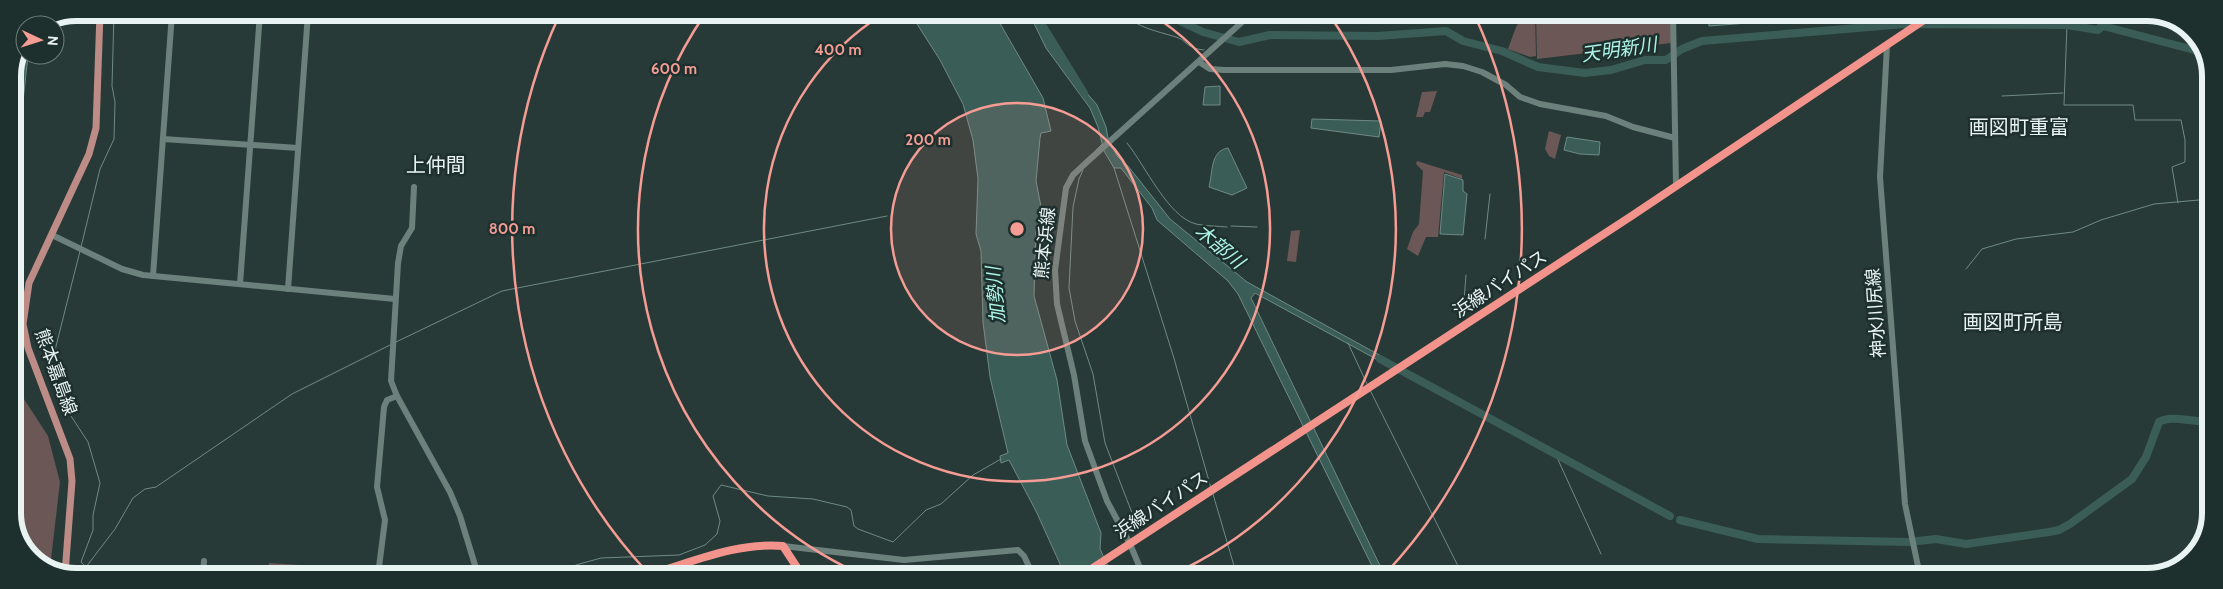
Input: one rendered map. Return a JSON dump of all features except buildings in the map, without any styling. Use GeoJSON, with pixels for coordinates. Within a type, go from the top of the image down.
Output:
{"type":"FeatureCollection","features":[{"type":"Feature","properties":{"kind":"highway","name":"浜線バイパス"},"geometry":{"type":"LineString","coordinates":[[1093,568],[1924,21]]}},
{"type":"Feature","properties":{"kind":"highway"},"geometry":{"type":"LineString","coordinates":[[672,568],[751,546],[783,546],[797,568]]}},
{"type":"Feature","properties":{"kind":"main road","name":"熊本嘉島線"},"geometry":{"type":"LineString","coordinates":[[66,567],[72,481],[70,459],[66,443],[32,359],[24,324],[29,283],[89,154],[96,128],[100,21]]}},
{"type":"Feature","properties":{"kind":"street"},"geometry":{"type":"LineString","coordinates":[[153,276],[171,21]]}},
{"type":"Feature","properties":{"kind":"street"},"geometry":{"type":"LineString","coordinates":[[240,284],[260,21]]}},
{"type":"Feature","properties":{"kind":"street"},"geometry":{"type":"LineString","coordinates":[[288,289],[308,21]]}},
{"type":"Feature","properties":{"kind":"street","name":"熊本浜線"},"geometry":{"type":"LineString","coordinates":[[1139,568],[1107,501],[1085,441],[1074,375],[1057,304],[1055,286],[1056,262],[1066,188],[1073,175],[1243,21]]}},
{"type":"Feature","properties":{"kind":"street"},"geometry":{"type":"LineString","coordinates":[[1673,21],[1676,185]]}},
{"type":"Feature","properties":{"kind":"street","name":"神水川尻線"},"geometry":{"type":"LineString","coordinates":[[1886,45],[1880,177],[1905,504],[1918,568]]}},
{"type":"Feature","properties":{"kind":"street"},"geometry":{"type":"LineString","coordinates":[[1199,62],[1210,69],[1224,70],[1391,70],[1445,64],[1463,66],[1482,72],[1506,85],[1520,97],[1540,104],[1606,116],[1633,127],[1674,138]]}},
{"type":"Feature","properties":{"kind":"street"},"geometry":{"type":"LineString","coordinates":[[163,139],[298,148]]}},
{"type":"Feature","properties":{"kind":"street"},"geometry":{"type":"LineString","coordinates":[[414,187],[412,228],[402,246],[395,299],[390,366],[391,381],[397,396],[450,492],[476,568]]}},
{"type":"Feature","properties":{"kind":"street"},"geometry":{"type":"LineString","coordinates":[[52,235],[122,268],[153,276],[395,299]]}},
{"type":"Feature","properties":{"kind":"street"},"geometry":{"type":"LineString","coordinates":[[379,568],[385,520],[377,487],[384,406],[387,400],[397,396]]}},
{"type":"Feature","properties":{"kind":"street"},"geometry":{"type":"LineString","coordinates":[[783,546],[904,560],[1018,550],[1024,556],[1030,568]]}},
{"type":"Feature","properties":{"kind":"street"},"geometry":{"type":"LineString","coordinates":[[203,568],[204,561]]}},
{"type":"Feature","properties":{"kind":"shaded area"},"geometry":{"type":"Polygon","coordinates":[[[1520,21],[1535,21],[1536,56],[1530,57],[1508,49],[1520,21]]]}},
{"type":"Feature","properties":{"kind":"shaded area"},"geometry":{"type":"Polygon","coordinates":[[[1536,21],[1671,21],[1671,43],[1537,59],[1536,21]]]}},
{"type":"Feature","properties":{"kind":"shaded area"},"geometry":{"type":"Polygon","coordinates":[[[1437,91],[1430,112],[1425,112],[1423,117],[1416,117],[1422,92],[1437,91]]]}},
{"type":"Feature","properties":{"kind":"shaded area"},"geometry":{"type":"Polygon","coordinates":[[[1549,131],[1561,135],[1555,159],[1549,156],[1545,149],[1549,131]]]}},
{"type":"Feature","properties":{"kind":"shaded area"},"geometry":{"type":"Polygon","coordinates":[[[1417,161],[1462,175],[1462,179],[1444,172],[1438,237],[1426,237],[1418,256],[1407,249],[1413,232],[1419,224],[1423,171],[1416,164],[1417,161]]]}},
{"type":"Feature","properties":{"kind":"shaded area"},"geometry":{"type":"Polygon","coordinates":[[[1300,230],[1296,262],[1287,261],[1291,231],[1300,230]]]}},
{"type":"Feature","properties":{"kind":"shaded area"},"geometry":{"type":"Polygon","coordinates":[[[21,398],[24,399],[48,436],[60,482],[51,561],[35,549],[25,534],[21,517],[21,398]]]}},
{"type":"Feature","properties":{"kind":"shaded area"},"geometry":{"type":"Polygon","coordinates":[[[269,563],[300,565],[300,568],[268,568],[269,563]]]}},
{"type":"Feature","properties":{"kind":"water","name":"加勢川"},"geometry":{"type":"Polygon","coordinates":[[[915,21],[999,21],[1043,98],[1051,131],[1041,133],[1040,138],[1036,181],[1043,217],[1036,229],[1034,296],[1057,380],[1067,445],[1101,533],[1100,549],[1109,568],[1062,568],[1036,511],[1009,460],[1001,463],[1000,456],[1008,453],[990,377],[983,322],[981,251],[976,234],[978,179],[973,140],[963,104],[940,60],[915,21]]]}},
{"type":"Feature","properties":{"kind":"water"},"geometry":{"type":"Polygon","coordinates":[[[1033,21],[1041,21],[1066,69],[1097,105],[1106,127],[1108,138],[1117,156],[1128,166],[1170,219],[1247,282],[1392,362],[1387,365],[1255,293],[1251,298],[1381,568],[1373,568],[1238,294],[1228,281],[1157,220],[1152,208],[1121,168],[1114,168],[1104,151],[1098,127],[1090,108],[1046,48],[1033,21]]]}},
{"type":"Feature","properties":{"kind":"water"},"geometry":{"type":"Polygon","coordinates":[[[1709,21],[1761,21],[1761,22],[1709,26],[1709,21]]]}},
{"type":"Feature","properties":{"kind":"water"},"geometry":{"type":"Polygon","coordinates":[[[22,65],[27,65],[21,120],[22,65]]]}},
{"type":"Feature","properties":{"kind":"water"},"geometry":{"type":"Polygon","coordinates":[[[1220,86],[1220,105],[1203,105],[1205,87],[1220,86]]]}},
{"type":"Feature","properties":{"kind":"water"},"geometry":{"type":"Polygon","coordinates":[[[1312,119],[1381,121],[1379,137],[1311,128],[1312,119]]]}},
{"type":"Feature","properties":{"kind":"water"},"geometry":{"type":"Polygon","coordinates":[[[1567,137],[1600,142],[1599,155],[1580,154],[1564,150],[1567,137]]]}},
{"type":"Feature","properties":{"kind":"water"},"geometry":{"type":"Polygon","coordinates":[[[1228,148],[1247,188],[1232,195],[1209,187],[1215,158],[1218,153],[1228,148]]]}},
{"type":"Feature","properties":{"kind":"water"},"geometry":{"type":"Polygon","coordinates":[[[1445,174],[1463,180],[1463,191],[1467,194],[1463,235],[1440,234],[1445,174]]]}},
{"type":"Feature","properties":{"kind":"waterway"},"geometry":{"type":"LineString","coordinates":[[81,247],[100,169],[114,139],[115,102],[112,86],[114,21]]}},
{"type":"Feature","properties":{"kind":"waterway"},"geometry":{"type":"LineString","coordinates":[[1133,21],[1154,31],[1176,37],[1193,48],[1204,50]]}},
{"type":"Feature","properties":{"kind":"waterway","name":"天明新川"},"geometry":{"type":"LineString","coordinates":[[1180,21],[1203,32],[1239,42],[1270,35],[1378,36],[1446,31],[1463,41],[1502,51],[1538,67],[1585,73],[1611,70],[1645,60],[1666,60],[1682,49],[1702,41],[1905,24],[2067,25],[2098,30],[2103,26],[2195,50]]}},
{"type":"Feature","properties":{"kind":"waterway"},"geometry":{"type":"LineString","coordinates":[[2101,26],[2105,21]]}},
{"type":"Feature","properties":{"kind":"waterway"},"geometry":{"type":"LineString","coordinates":[[2067,25],[2064,105],[2133,105],[2135,120],[2181,120],[2185,140],[2185,162],[2172,167],[2178,203]]}},
{"type":"Feature","properties":{"kind":"waterway","name":"木部川"},"geometry":{"type":"LineString","coordinates":[[1044,28],[1084,93]]}},
{"type":"Feature","properties":{"kind":"waterway"},"geometry":{"type":"LineString","coordinates":[[2002,96],[2063,93]]}},
{"type":"Feature","properties":{"kind":"waterway"},"geometry":{"type":"LineString","coordinates":[[1127,143],[1158,189],[1176,211],[1196,224],[1227,227]]}},
{"type":"Feature","properties":{"kind":"waterway"},"geometry":{"type":"LineString","coordinates":[[1096,150],[1102,144]]}},
{"type":"Feature","properties":{"kind":"waterway"},"geometry":{"type":"LineString","coordinates":[[1114,168],[1173,355],[1211,488]]}},
{"type":"Feature","properties":{"kind":"waterway"},"geometry":{"type":"LineString","coordinates":[[1083,170],[1079,179],[1073,207],[1069,288],[1075,321],[1093,374],[1105,443],[1139,531]]}},
{"type":"Feature","properties":{"kind":"waterway"},"geometry":{"type":"LineString","coordinates":[[1485,239],[1490,194]]}},
{"type":"Feature","properties":{"kind":"waterway"},"geometry":{"type":"LineString","coordinates":[[1966,269],[1982,249],[2016,239],[2073,232],[2101,220],[2154,204],[2202,200]]}},
{"type":"Feature","properties":{"kind":"waterway"},"geometry":{"type":"LineString","coordinates":[[396,342],[502,291],[887,216]]}},
{"type":"Feature","properties":{"kind":"waterway"},"geometry":{"type":"LineString","coordinates":[[1231,226],[1257,227]]}},
{"type":"Feature","properties":{"kind":"waterway"},"geometry":{"type":"LineString","coordinates":[[80,251],[51,366],[61,407],[71,416],[88,442],[100,483],[93,515],[93,530],[81,562],[85,566]]}},
{"type":"Feature","properties":{"kind":"waterway"},"geometry":{"type":"LineString","coordinates":[[1463,314],[1466,275]]}},
{"type":"Feature","properties":{"kind":"waterway"},"geometry":{"type":"LineString","coordinates":[[1348,343],[1367,384]]}},
{"type":"Feature","properties":{"kind":"waterway"},"geometry":{"type":"LineString","coordinates":[[86,568],[115,529],[133,498],[145,489],[156,487],[292,394],[390,345]]}},
{"type":"Feature","properties":{"kind":"waterway"},"geometry":{"type":"LineString","coordinates":[[1380,359],[1670,516]]}},
{"type":"Feature","properties":{"kind":"waterway"},"geometry":{"type":"LineString","coordinates":[[1370,390],[1459,568]]}},
{"type":"Feature","properties":{"kind":"waterway"},"geometry":{"type":"LineString","coordinates":[[1680,520],[1758,539],[1909,542],[1936,539],[1966,544],[2049,532],[2059,530],[2070,524],[2132,479],[2146,457],[2159,422],[2170,419],[2202,421]]}},
{"type":"Feature","properties":{"kind":"waterway"},"geometry":{"type":"LineString","coordinates":[[1555,453],[1601,554]]}},
{"type":"Feature","properties":{"kind":"waterway"},"geometry":{"type":"LineString","coordinates":[[570,568],[601,558],[679,555],[705,545],[717,534],[720,521],[713,496],[721,485],[768,496],[813,499],[847,507],[851,510],[854,526],[893,542],[926,510],[941,504],[973,475],[1001,459]]}},
{"type":"Feature","properties":{"kind":"waterway"},"geometry":{"type":"LineString","coordinates":[[1213,494],[1235,568]]}},
{"type":"Feature","properties":{"kind":"district","name":"画図町重富"},"geometry":{"type":"Point","coordinates":[2019,127]}},
{"type":"Feature","properties":{"kind":"district","name":"上仲間"},"geometry":{"type":"Point","coordinates":[436,165]}},
{"type":"Feature","properties":{"kind":"district","name":"画図町所島"},"geometry":{"type":"Point","coordinates":[2013,322]}}]}
